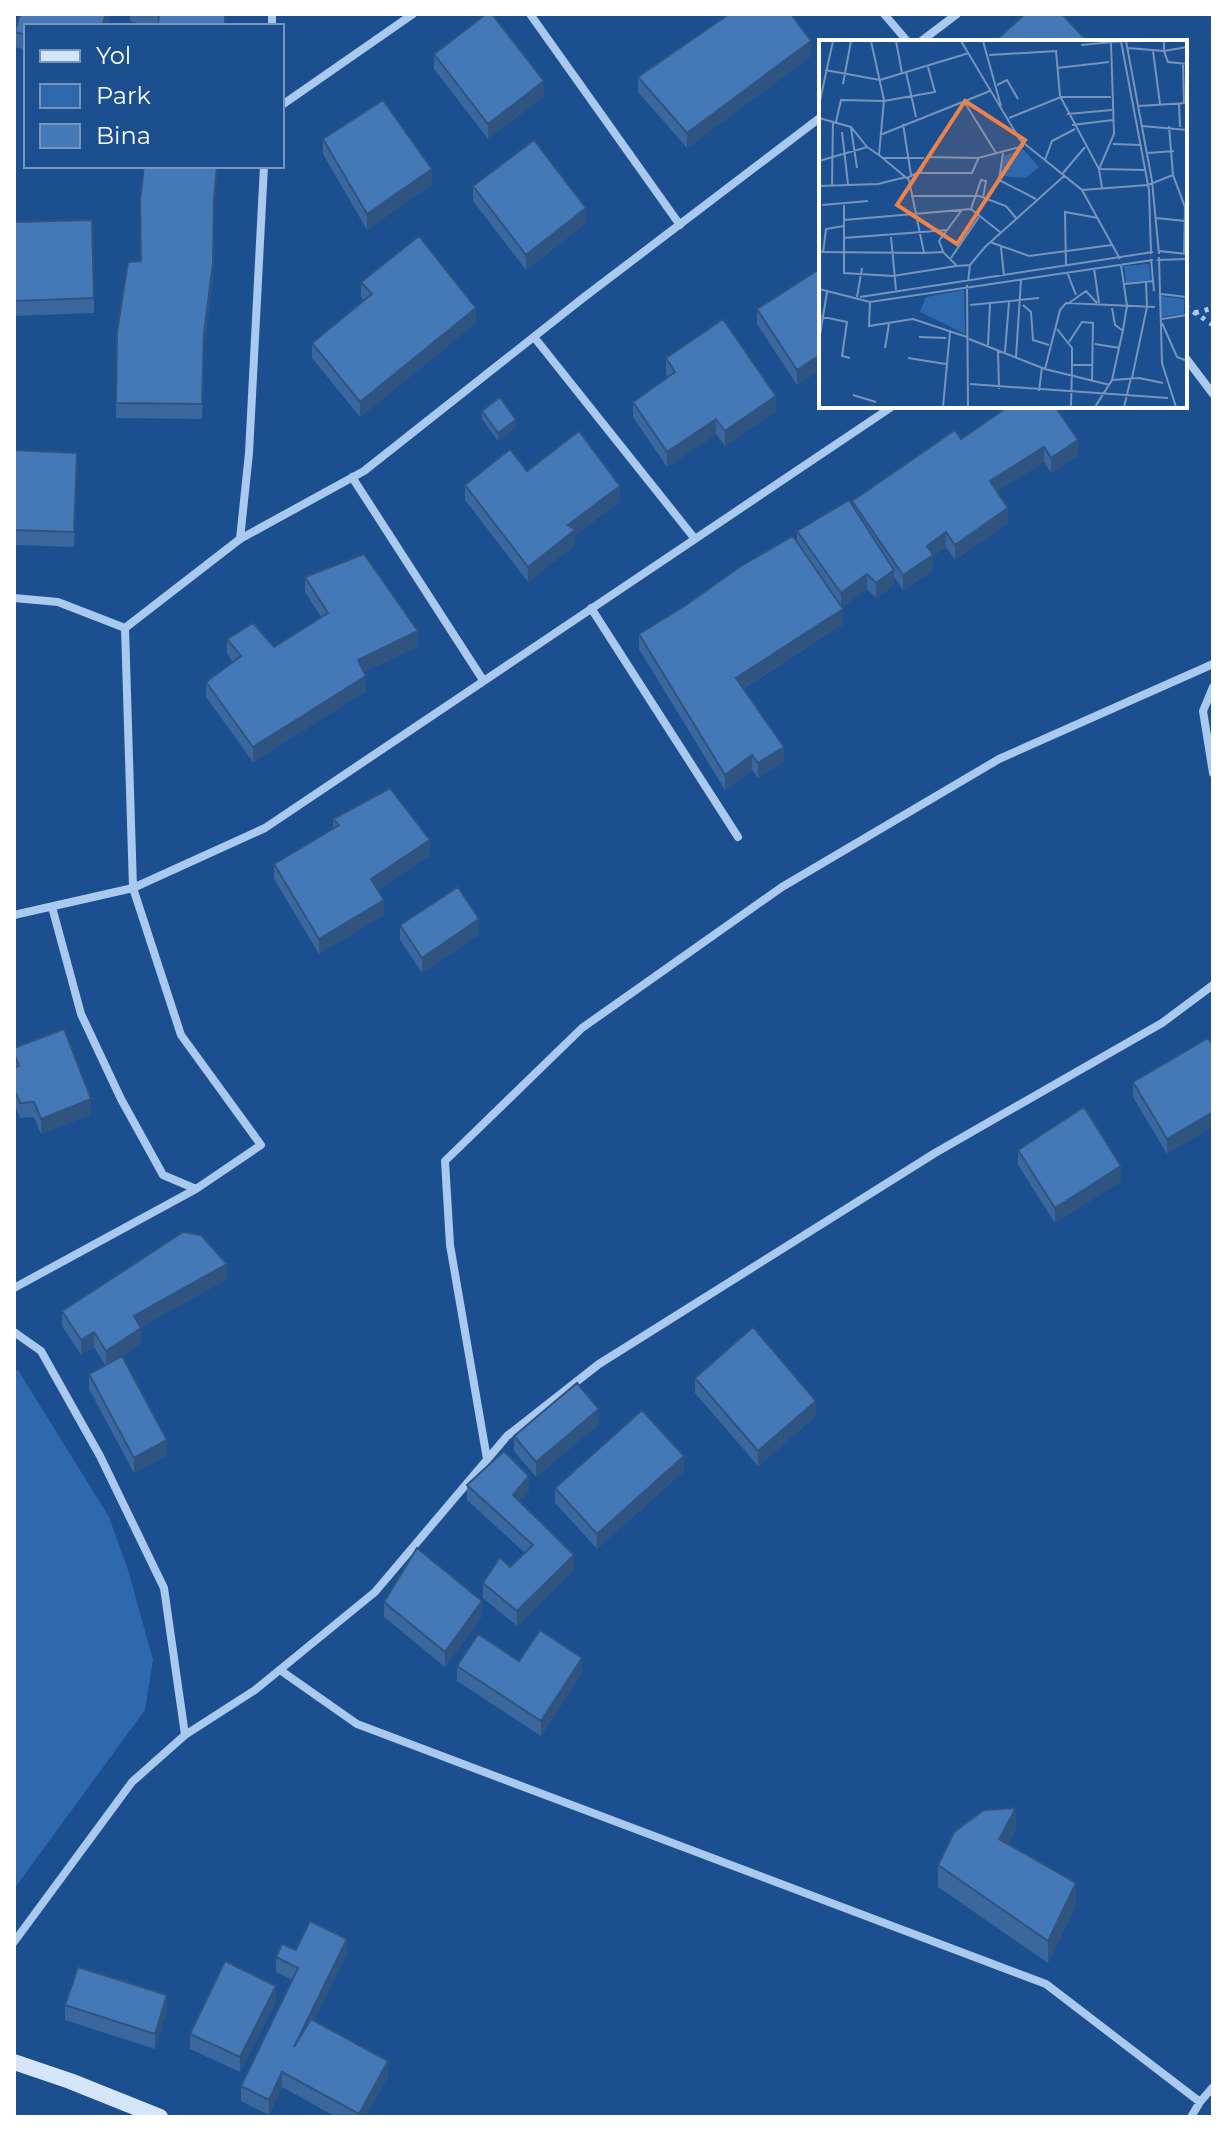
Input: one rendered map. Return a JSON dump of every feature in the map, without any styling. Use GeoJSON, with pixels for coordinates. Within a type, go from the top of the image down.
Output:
{"type":"FeatureCollection","features":[{"type":"Feature","properties":{"kind":"main road"},"geometry":{"type":"LineString","coordinates":[[14,2062],[160,2117]]}},
{"type":"Feature","properties":{"kind":"street"},"geometry":{"type":"LineString","coordinates":[[284,104],[413,14]]}},
{"type":"Feature","properties":{"kind":"street"},"geometry":{"type":"LineString","coordinates":[[530,14],[680,225]]}},
{"type":"Feature","properties":{"kind":"street"},"geometry":{"type":"LineString","coordinates":[[884,14],[906,40]]}},
{"type":"Feature","properties":{"kind":"street"},"geometry":{"type":"LineString","coordinates":[[923,40],[957,14]]}},
{"type":"Feature","properties":{"kind":"street"},"geometry":{"type":"LineString","coordinates":[[125,628],[240,539],[364,471],[819,119]]}},
{"type":"Feature","properties":{"kind":"street"},"geometry":{"type":"LineString","coordinates":[[240,539],[249,453],[264,168]]}},
{"type":"Feature","properties":{"kind":"street"},"geometry":{"type":"LineString","coordinates":[[534,337],[695,539]]}},
{"type":"Feature","properties":{"kind":"street"},"geometry":{"type":"LineString","coordinates":[[1187,360],[1213,394]]}},
{"type":"Feature","properties":{"kind":"street"},"geometry":{"type":"LineString","coordinates":[[14,915],[133,888],[265,828],[890,408]]}},
{"type":"Feature","properties":{"kind":"street"},"geometry":{"type":"LineString","coordinates":[[352,477],[483,680]]}},
{"type":"Feature","properties":{"kind":"street"},"geometry":{"type":"LineString","coordinates":[[14,598],[58,602],[125,628]]}},
{"type":"Feature","properties":{"kind":"street"},"geometry":{"type":"LineString","coordinates":[[591,608],[738,837]]}},
{"type":"Feature","properties":{"kind":"street"},"geometry":{"type":"LineString","coordinates":[[14,1288],[196,1189],[261,1145],[181,1035],[133,888],[125,628]]}},
{"type":"Feature","properties":{"kind":"street"},"geometry":{"type":"LineString","coordinates":[[487,1459],[450,1245],[445,1161],[582,1028],[782,887],[999,759],[1213,664]]}},
{"type":"Feature","properties":{"kind":"street"},"geometry":{"type":"LineString","coordinates":[[1213,687],[1203,711],[1213,773]]}},
{"type":"Feature","properties":{"kind":"street"},"geometry":{"type":"LineString","coordinates":[[52,907],[81,1014],[121,1099],[163,1175],[196,1189]]}},
{"type":"Feature","properties":{"kind":"street"},"geometry":{"type":"LineString","coordinates":[[14,1942],[132,1782],[185,1735],[255,1690],[375,1592],[507,1436],[599,1364],[935,1153],[1162,1023],[1213,985]]}},
{"type":"Feature","properties":{"kind":"street"},"geometry":{"type":"LineString","coordinates":[[14,1332],[41,1351],[100,1456],[164,1588],[185,1735]]}},
{"type":"Feature","properties":{"kind":"street"},"geometry":{"type":"LineString","coordinates":[[280,1670],[357,1724],[1046,1984],[1200,2102]]}},
{"type":"Feature","properties":{"kind":"street"},"geometry":{"type":"LineString","coordinates":[[1191,2117],[1213,2087]]}},
{"type":"Feature","properties":{"kind":"path"},"geometry":{"type":"LineString","coordinates":[[1187,307],[1213,325]]}},
{"type":"Feature","properties":{"kind":"path"},"geometry":{"type":"LineString","coordinates":[[1195,313],[1213,308]]}},
{"type":"Feature","properties":{"kind":"green space"},"geometry":{"type":"Polygon","coordinates":[[[18,1370],[109,1517],[129,1573],[153,1660],[145,1710],[14,1889],[14,1371],[18,1370]]]}},
{"type":"Feature","properties":{"kind":"building"},"geometry":{"type":"Polygon","coordinates":[[[20,14],[106,14],[103,24],[24,24],[24,34],[15,32],[20,14]]]}},
{"type":"Feature","properties":{"kind":"building"},"geometry":{"type":"Polygon","coordinates":[[[159,14],[225,14],[225,24],[158,24],[159,14]]]}},
{"type":"Feature","properties":{"kind":"building"},"geometry":{"type":"Polygon","coordinates":[[[486,14],[492,14],[544,81],[488,124],[434,54],[486,14]]]}},
{"type":"Feature","properties":{"kind":"building"},"geometry":{"type":"Polygon","coordinates":[[[729,14],[791,14],[811,41],[687,133],[638,77],[729,14]]]}},
{"type":"Feature","properties":{"kind":"building"},"geometry":{"type":"Polygon","coordinates":[[[1025,14],[1062,14],[1086,40],[996,40],[1025,14]]]}},
{"type":"Feature","properties":{"kind":"building"},"geometry":{"type":"Polygon","coordinates":[[[383,100],[432,169],[367,214],[323,139],[383,100]]]}},
{"type":"Feature","properties":{"kind":"building"},"geometry":{"type":"Polygon","coordinates":[[[534,140],[586,208],[526,255],[473,186],[534,140]]]}},
{"type":"Feature","properties":{"kind":"building"},"geometry":{"type":"Polygon","coordinates":[[[144,168],[217,168],[213,263],[204,333],[202,404],[116,403],[117,332],[128,262],[141,261],[140,201],[144,168]]]}},
{"type":"Feature","properties":{"kind":"building"},"geometry":{"type":"Polygon","coordinates":[[[92,220],[94,298],[14,301],[14,222],[92,220]]]}},
{"type":"Feature","properties":{"kind":"building"},"geometry":{"type":"Polygon","coordinates":[[[419,236],[476,308],[360,402],[312,343],[372,294],[361,282],[419,236]]]}},
{"type":"Feature","properties":{"kind":"building"},"geometry":{"type":"Polygon","coordinates":[[[819,269],[819,360],[817,357],[797,370],[757,309],[819,269]]]}},
{"type":"Feature","properties":{"kind":"building"},"geometry":{"type":"Polygon","coordinates":[[[723,319],[776,396],[725,431],[716,419],[667,452],[633,402],[675,372],[666,358],[723,319]]]}},
{"type":"Feature","properties":{"kind":"building"},"geometry":{"type":"Polygon","coordinates":[[[500,397],[516,420],[498,433],[482,411],[500,397]]]}},
{"type":"Feature","properties":{"kind":"building"},"geometry":{"type":"Polygon","coordinates":[[[1006,408],[1056,408],[1078,440],[1051,458],[1044,447],[990,481],[1008,508],[955,545],[946,532],[927,546],[933,555],[903,575],[852,501],[955,430],[961,439],[1006,408]]]}},
{"type":"Feature","properties":{"kind":"building"},"geometry":{"type":"Polygon","coordinates":[[[579,431],[620,486],[568,525],[575,530],[528,567],[465,485],[510,449],[527,471],[579,431]]]}},
{"type":"Feature","properties":{"kind":"building"},"geometry":{"type":"Polygon","coordinates":[[[14,450],[77,453],[74,532],[14,530],[14,450]]]}},
{"type":"Feature","properties":{"kind":"building"},"geometry":{"type":"Polygon","coordinates":[[[849,500],[894,570],[876,583],[867,574],[841,593],[797,531],[849,500]]]}},
{"type":"Feature","properties":{"kind":"building"},"geometry":{"type":"Polygon","coordinates":[[[793,536],[843,609],[736,678],[784,747],[758,763],[752,755],[725,775],[639,634],[741,566],[793,536]]]}},
{"type":"Feature","properties":{"kind":"building"},"geometry":{"type":"Polygon","coordinates":[[[364,554],[418,631],[358,660],[366,676],[253,747],[206,682],[241,656],[227,639],[253,623],[274,647],[328,613],[305,577],[364,554]]]}},
{"type":"Feature","properties":{"kind":"building"},"geometry":{"type":"Polygon","coordinates":[[[390,788],[430,840],[371,879],[384,900],[319,939],[274,864],[339,825],[333,819],[390,788]]]}},
{"type":"Feature","properties":{"kind":"building"},"geometry":{"type":"Polygon","coordinates":[[[458,887],[479,919],[422,958],[400,925],[458,887]]]}},
{"type":"Feature","properties":{"kind":"building"},"geometry":{"type":"Polygon","coordinates":[[[64,1029],[91,1099],[41,1119],[34,1102],[20,1103],[14,1089],[14,1068],[19,1066],[14,1048],[64,1029]]]}},
{"type":"Feature","properties":{"kind":"building"},"geometry":{"type":"Polygon","coordinates":[[[1208,1038],[1213,1046],[1213,1112],[1167,1139],[1133,1082],[1208,1038]]]}},
{"type":"Feature","properties":{"kind":"building"},"geometry":{"type":"Polygon","coordinates":[[[1084,1107],[1121,1166],[1055,1208],[1018,1150],[1084,1107]]]}},
{"type":"Feature","properties":{"kind":"building"},"geometry":{"type":"Polygon","coordinates":[[[183,1232],[201,1235],[227,1264],[134,1316],[141,1328],[106,1351],[94,1332],[81,1340],[62,1311],[183,1232]]]}},
{"type":"Feature","properties":{"kind":"building"},"geometry":{"type":"Polygon","coordinates":[[[753,1327],[816,1401],[758,1451],[695,1378],[753,1327]]]}},
{"type":"Feature","properties":{"kind":"building"},"geometry":{"type":"Polygon","coordinates":[[[122,1356],[167,1440],[134,1458],[89,1374],[122,1356]]]}},
{"type":"Feature","properties":{"kind":"building"},"geometry":{"type":"Polygon","coordinates":[[[577,1383],[599,1409],[536,1462],[514,1436],[577,1383]]]}},
{"type":"Feature","properties":{"kind":"building"},"geometry":{"type":"Polygon","coordinates":[[[642,1410],[684,1456],[597,1534],[555,1488],[642,1410]]]}},
{"type":"Feature","properties":{"kind":"building"},"geometry":{"type":"Polygon","coordinates":[[[504,1451],[529,1476],[513,1495],[574,1555],[517,1611],[483,1583],[500,1557],[510,1567],[533,1545],[467,1485],[504,1451]]]}},
{"type":"Feature","properties":{"kind":"building"},"geometry":{"type":"Polygon","coordinates":[[[417,1548],[482,1601],[445,1652],[384,1602],[417,1548]]]}},
{"type":"Feature","properties":{"kind":"building"},"geometry":{"type":"Polygon","coordinates":[[[540,1630],[582,1658],[541,1721],[457,1666],[478,1634],[519,1661],[540,1630]]]}},
{"type":"Feature","properties":{"kind":"building"},"geometry":{"type":"Polygon","coordinates":[[[1016,1808],[999,1839],[1076,1883],[1048,1941],[938,1865],[954,1832],[984,1810],[1016,1808]]]}},
{"type":"Feature","properties":{"kind":"building"},"geometry":{"type":"Polygon","coordinates":[[[310,1921],[347,1939],[294,2047],[311,2019],[388,2061],[359,2114],[282,2072],[269,2100],[241,2086],[298,1968],[276,1957],[282,1944],[296,1950],[310,1921]]]}},
{"type":"Feature","properties":{"kind":"building"},"geometry":{"type":"Polygon","coordinates":[[[225,1961],[276,1986],[240,2057],[190,2034],[225,1961]]]}},
{"type":"Feature","properties":{"kind":"building"},"geometry":{"type":"Polygon","coordinates":[[[78,1967],[167,1995],[155,2034],[65,2005],[78,1967]]]}}]}
